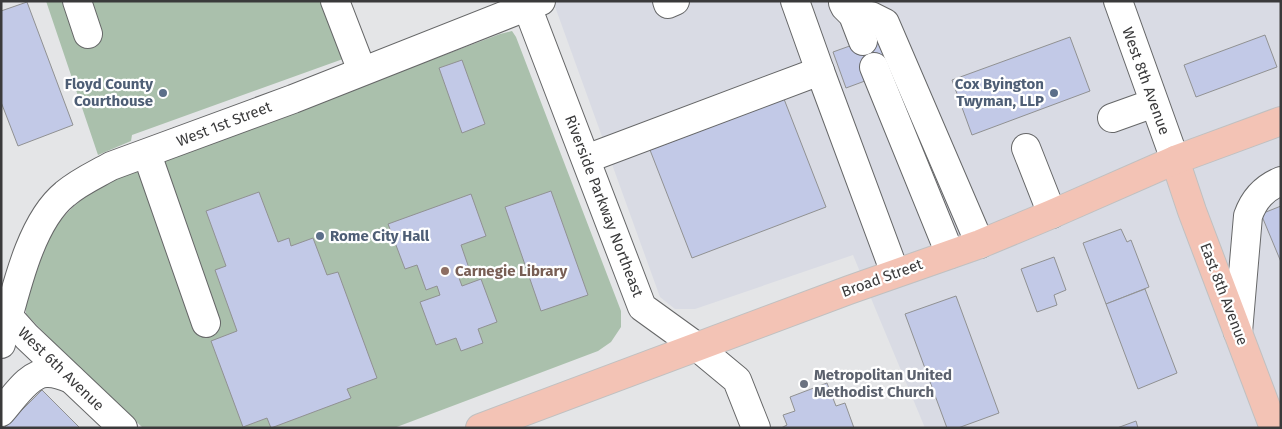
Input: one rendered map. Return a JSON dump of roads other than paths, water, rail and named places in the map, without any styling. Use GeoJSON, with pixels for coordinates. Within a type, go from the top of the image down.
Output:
{"type":"FeatureCollection","features":[{"type":"Feature","properties":{"kind":"main road","name":"Broad Street"},"geometry":{"type":"LineString","coordinates":[[480,428],[895,272],[980,244],[1175,160],[1281,121]]}},
{"type":"Feature","properties":{"kind":"main road","name":"East 8th Avenue"},"geometry":{"type":"LineString","coordinates":[[1175,160],[1192,211],[1274,428]]}},
{"type":"Feature","properties":{"kind":"street"},"geometry":{"type":"LineString","coordinates":[[76,1],[88,34]]}},
{"type":"Feature","properties":{"kind":"street"},"geometry":{"type":"LineString","coordinates":[[335,1],[362,71]]}},
{"type":"Feature","properties":{"kind":"street"},"geometry":{"type":"LineString","coordinates":[[667,1],[668,4],[675,1]]}},
{"type":"Feature","properties":{"kind":"street"},"geometry":{"type":"LineString","coordinates":[[795,1],[895,272]]}},
{"type":"Feature","properties":{"kind":"street","name":"West 8th Avenue"},"geometry":{"type":"LineString","coordinates":[[1118,1],[1175,160]]}},
{"type":"Feature","properties":{"kind":"street","name":"West 1st Street"},"geometry":{"type":"LineString","coordinates":[[1,344],[5,313],[20,278],[33,239],[46,214],[64,194],[84,180],[111,166],[147,154],[362,71],[531,3]]}},
{"type":"Feature","properties":{"kind":"street","name":"Riverside Parkway Northeast"},"geometry":{"type":"LineString","coordinates":[[531,3],[586,159],[642,307],[696,346],[737,380],[756,428]]}},
{"type":"Feature","properties":{"kind":"street"},"geometry":{"type":"LineString","coordinates":[[848,8],[864,41]]}},
{"type":"Feature","properties":{"kind":"street"},"geometry":{"type":"LineString","coordinates":[[848,8],[872,16],[885,23],[980,244]]}},
{"type":"Feature","properties":{"kind":"street"},"geometry":{"type":"LineString","coordinates":[[874,67],[950,254]]}},
{"type":"Feature","properties":{"kind":"street"},"geometry":{"type":"LineString","coordinates":[[586,159],[820,72]]}},
{"type":"Feature","properties":{"kind":"street"},"geometry":{"type":"LineString","coordinates":[[1112,118],[1154,103]]}},
{"type":"Feature","properties":{"kind":"street"},"geometry":{"type":"LineString","coordinates":[[1026,148],[1052,214]]}},
{"type":"Feature","properties":{"kind":"street"},"geometry":{"type":"LineString","coordinates":[[147,154],[206,323]]}},
{"type":"Feature","properties":{"kind":"street"},"geometry":{"type":"LineString","coordinates":[[1238,332],[1248,216],[1257,197],[1265,189],[1281,181]]}},
{"type":"Feature","properties":{"kind":"street","name":"West 6th Avenue"},"geometry":{"type":"LineString","coordinates":[[5,313],[122,428]]}},
{"type":"Feature","properties":{"kind":"street"},"geometry":{"type":"LineString","coordinates":[[1,412],[25,383],[38,374],[48,372],[71,379]]}},
{"type":"Feature","properties":{"kind":"place","name":"Floyd County Courthouse"},"geometry":{"type":"Point","coordinates":[163,93]}},
{"type":"Feature","properties":{"kind":"place","name":"Cox Byington Twyman, LLP"},"geometry":{"type":"Point","coordinates":[1054,93]}},
{"type":"Feature","properties":{"kind":"place","name":"Rome City Hall"},"geometry":{"type":"Point","coordinates":[320,236]}},
{"type":"Feature","properties":{"kind":"place","name":"Carnegie Library"},"geometry":{"type":"Point","coordinates":[445,271]}},
{"type":"Feature","properties":{"kind":"place","name":"Metropolitan United Methodist Church"},"geometry":{"type":"Point","coordinates":[804,384]}}]}
